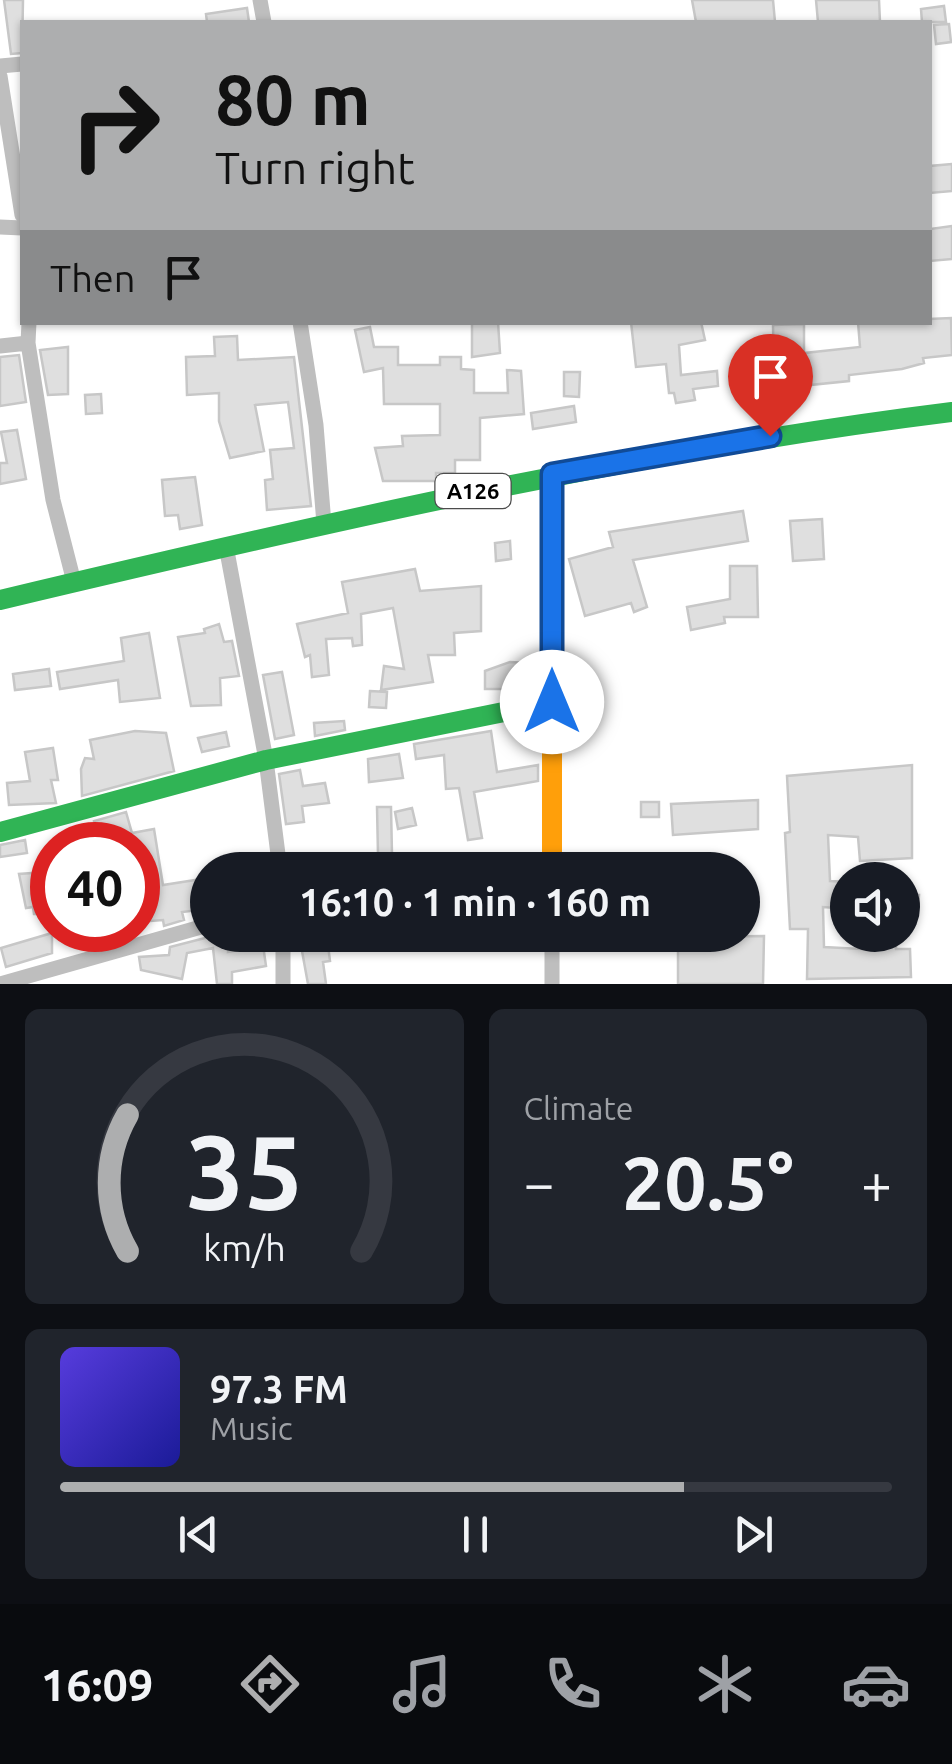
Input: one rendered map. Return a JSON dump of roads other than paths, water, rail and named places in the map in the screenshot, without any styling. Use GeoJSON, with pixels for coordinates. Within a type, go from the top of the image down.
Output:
{"type":"FeatureCollection","features":[{"type":"Feature","properties":{"kind":"main road","name":"A126"},"geometry":{"type":"LineString","coordinates":[[0,600],[552,474],[806,430],[952,412]]}},
{"type":"Feature","properties":{"kind":"main road"},"geometry":{"type":"LineString","coordinates":[[552,474],[552,852]]}},
{"type":"Feature","properties":{"kind":"main road"},"geometry":{"type":"LineString","coordinates":[[0,832],[266,760],[552,702]]}},
{"type":"Feature","properties":{"kind":"street"},"geometry":{"type":"LineString","coordinates":[[0,76],[20,203]]}},
{"type":"Feature","properties":{"kind":"street"},"geometry":{"type":"LineString","coordinates":[[29,325],[28,343],[52,500],[74,582]]}},
{"type":"Feature","properties":{"kind":"street"},"geometry":{"type":"LineString","coordinates":[[300,325],[316,425],[324,524]]}},
{"type":"Feature","properties":{"kind":"street"},"geometry":{"type":"LineString","coordinates":[[0,346],[28,343]]}},
{"type":"Feature","properties":{"kind":"street"},"geometry":{"type":"LineString","coordinates":[[226,546],[266,760],[278,852]]}},
{"type":"Feature","properties":{"kind":"street"},"geometry":{"type":"LineString","coordinates":[[0,984],[190,931]]}},
{"type":"Feature","properties":{"kind":"street"},"geometry":{"type":"LineString","coordinates":[[283,952],[283,984]]}},
{"type":"Feature","properties":{"kind":"street"},"geometry":{"type":"LineString","coordinates":[[552,952],[552,984]]}}]}
